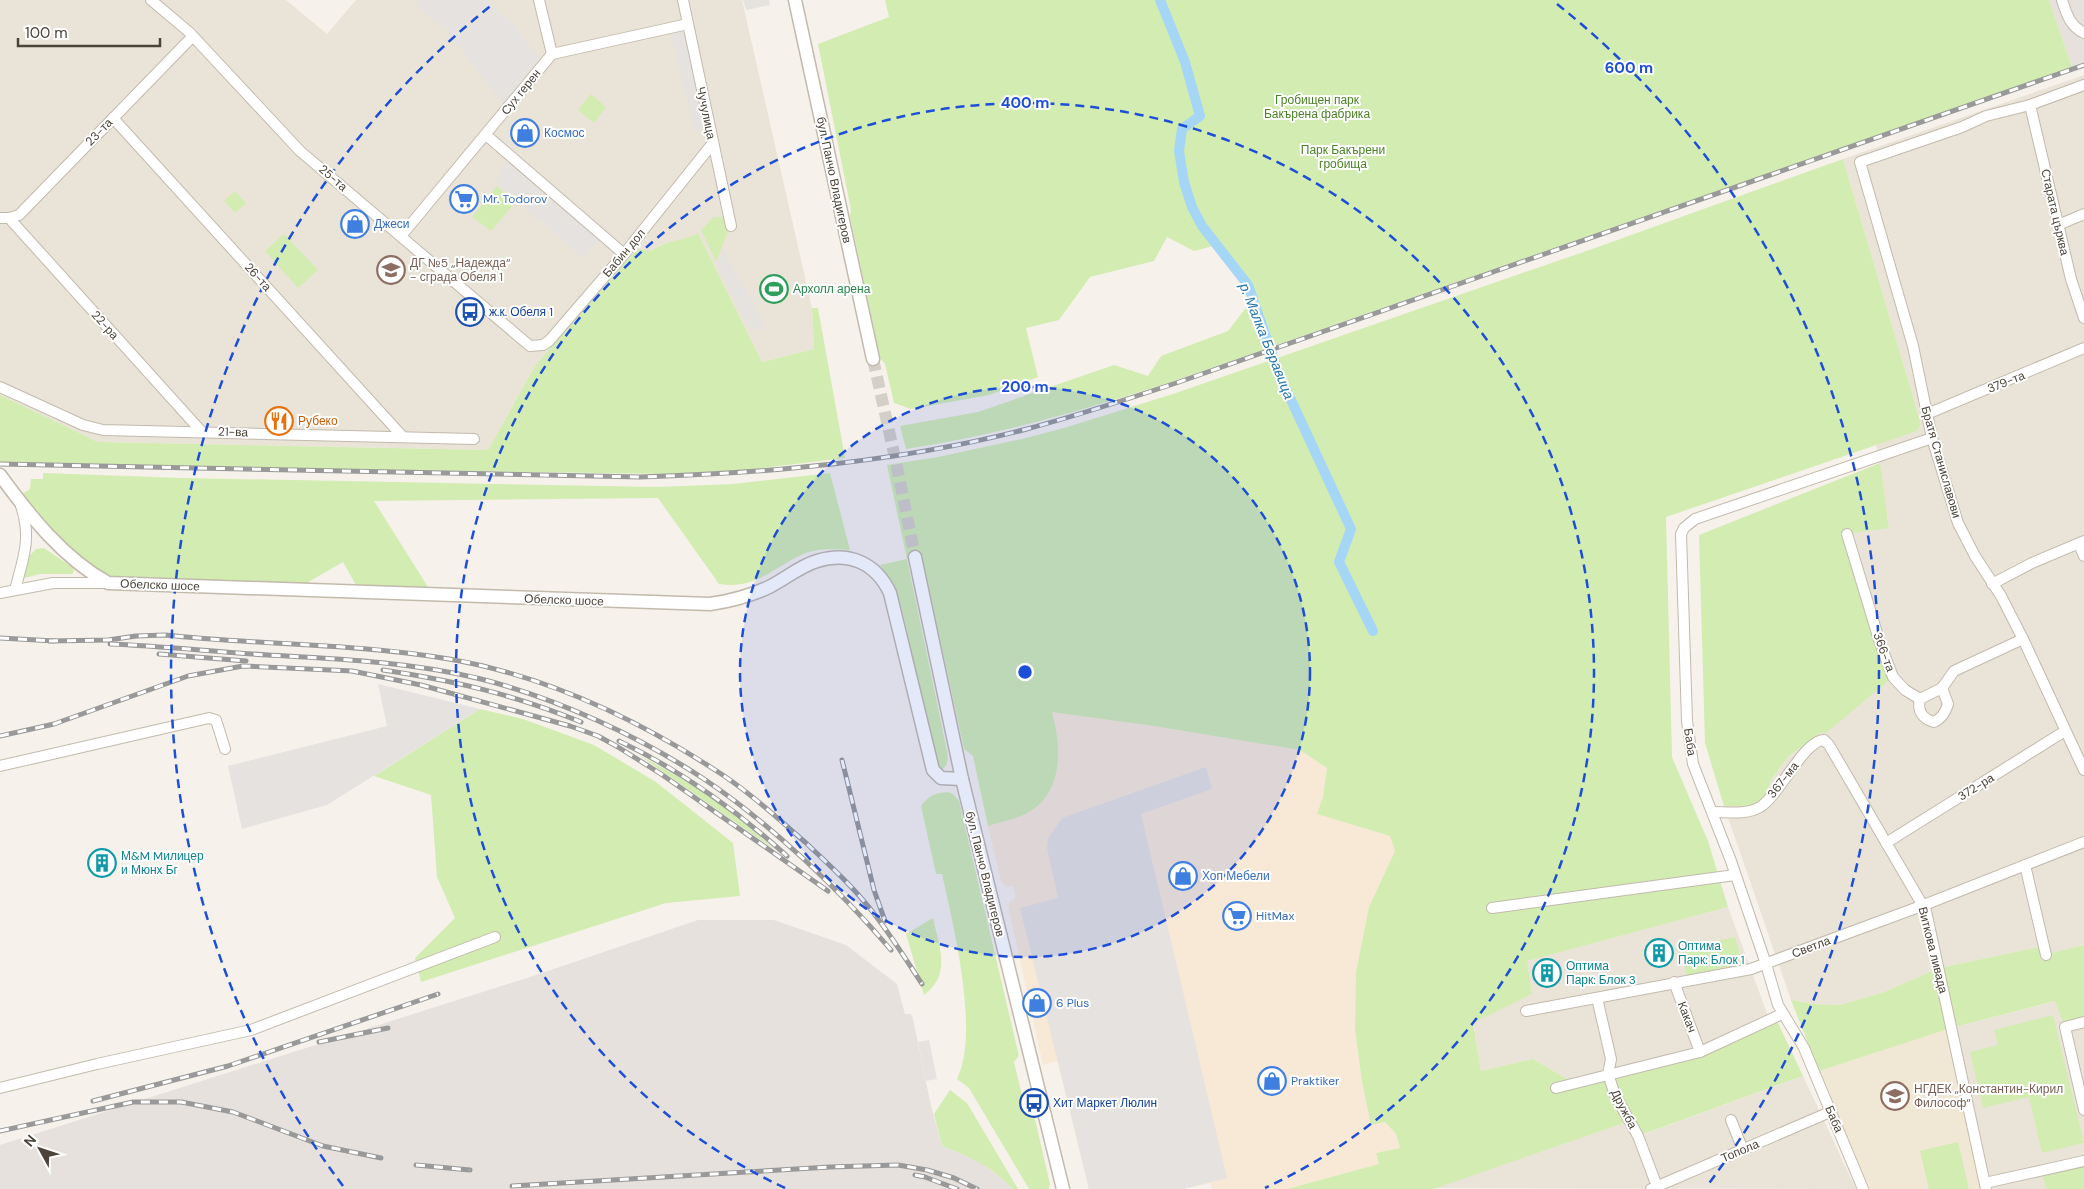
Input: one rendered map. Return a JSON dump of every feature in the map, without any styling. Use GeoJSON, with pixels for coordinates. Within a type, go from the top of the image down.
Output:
{"type":"FeatureCollection","features":[{"type":"Feature","properties":{"kind":"street","name":"25-та"},"geometry":{"type":"LineString","coordinates":[[151,0],[193,36],[300,151],[526,344]]}},
{"type":"Feature","properties":{"kind":"street"},"geometry":{"type":"LineString","coordinates":[[539,0],[552,54],[688,24]]}},
{"type":"Feature","properties":{"kind":"street","name":"Чучулица"},"geometry":{"type":"LineString","coordinates":[[682,0],[731,226]]}},
{"type":"Feature","properties":{"kind":"street","name":"бул. Панчо Владигеров"},"geometry":{"type":"LineString","coordinates":[[795,0],[873,359]]}},
{"type":"Feature","properties":{"kind":"street"},"geometry":{"type":"LineString","coordinates":[[2062,0],[2068,19],[2078,30],[2084,33]]}},
{"type":"Feature","properties":{"kind":"street","name":"23-та"},"geometry":{"type":"LineString","coordinates":[[5,218],[19,215],[193,36]]}},
{"type":"Feature","properties":{"kind":"street","name":"Сух герен"},"geometry":{"type":"LineString","coordinates":[[400,236],[552,54]]}},
{"type":"Feature","properties":{"kind":"street"},"geometry":{"type":"LineString","coordinates":[[2030,105],[2084,85]]}},
{"type":"Feature","properties":{"kind":"street","name":"Братя Станиславови"},"geometry":{"type":"LineString","coordinates":[[2030,105],[1986,116],[1962,127],[1860,162],[1913,346],[1932,438],[1958,523],[1974,556],[2001,596],[2024,639],[2084,770]]}},
{"type":"Feature","properties":{"kind":"street","name":"Старата църква"},"geometry":{"type":"LineString","coordinates":[[2030,105],[2071,279],[2084,318]]}},
{"type":"Feature","properties":{"kind":"street","name":"26-та"},"geometry":{"type":"LineString","coordinates":[[113,118],[403,437]]}},
{"type":"Feature","properties":{"kind":"street"},"geometry":{"type":"LineString","coordinates":[[486,134],[624,254]]}},
{"type":"Feature","properties":{"kind":"street","name":"Бабин дол"},"geometry":{"type":"LineString","coordinates":[[526,344],[537,347],[549,341],[624,254],[713,143]]}},
{"type":"Feature","properties":{"kind":"street"},"geometry":{"type":"LineString","coordinates":[[2058,224],[2084,214]]}},
{"type":"Feature","properties":{"kind":"street","name":"22-ра"},"geometry":{"type":"LineString","coordinates":[[5,218],[201,431]]}},
{"type":"Feature","properties":{"kind":"street","name":"379-та"},"geometry":{"type":"LineString","coordinates":[[1927,414],[2084,348]]}},
{"type":"Feature","properties":{"kind":"street","name":"21-ва"},"geometry":{"type":"LineString","coordinates":[[0,387],[93,428],[474,439]]}},
{"type":"Feature","properties":{"kind":"street","name":"Баба"},"geometry":{"type":"LineString","coordinates":[[1863,1189],[1804,1048],[1782,1014],[1713,812],[1693,764],[1688,740],[1681,534],[1684,528],[1695,519],[1932,438]]}},
{"type":"Feature","properties":{"kind":"street"},"geometry":{"type":"LineString","coordinates":[[0,474],[45,532],[92,574],[108,583]]}},
{"type":"Feature","properties":{"kind":"street"},"geometry":{"type":"LineString","coordinates":[[15,590],[27,543],[27,524],[20,502]]}},
{"type":"Feature","properties":{"kind":"street","name":"366-та"},"geometry":{"type":"LineString","coordinates":[[1847,534],[1880,643],[1893,677],[1905,690],[1920,699]]}},
{"type":"Feature","properties":{"kind":"street"},"geometry":{"type":"LineString","coordinates":[[1992,584],[2081,543],[2084,556]]}},
{"type":"Feature","properties":{"kind":"street","name":"Обелско шосе"},"geometry":{"type":"LineString","coordinates":[[0,593],[53,583],[108,583],[710,604],[746,597],[769,587],[816,561],[840,557],[856,560],[878,573],[890,594],[932,770],[941,778],[962,779]]}},
{"type":"Feature","properties":{"kind":"street","name":"бул. Панчо Владигеров"},"geometry":{"type":"LineString","coordinates":[[915,557],[962,779],[1063,1189]]}},
{"type":"Feature","properties":{"kind":"street"},"geometry":{"type":"LineString","coordinates":[[1942,688],[1948,704],[1946,710],[1934,722],[1923,716],[1919,705],[1920,699],[1942,688],[1954,671],[2024,639]]}},
{"type":"Feature","properties":{"kind":"street"},"geometry":{"type":"LineString","coordinates":[[0,766],[209,718],[216,720],[225,749]]}},
{"type":"Feature","properties":{"kind":"street","name":"372-ра"},"geometry":{"type":"LineString","coordinates":[[1886,844],[2065,731]]}},
{"type":"Feature","properties":{"kind":"street","name":"367-ма"},"geometry":{"type":"LineString","coordinates":[[1713,812],[1748,812],[1760,807],[1771,798],[1810,747],[1818,740]]}},
{"type":"Feature","properties":{"kind":"street","name":"Виткова ливада"},"geometry":{"type":"LineString","coordinates":[[1818,740],[1824,740],[1829,745],[1886,844],[1924,905],[1986,1186]]}},
{"type":"Feature","properties":{"kind":"street","name":"Светла"},"geometry":{"type":"LineString","coordinates":[[1526,1011],[1751,969],[1924,905],[2084,842]]}},
{"type":"Feature","properties":{"kind":"street"},"geometry":{"type":"LineString","coordinates":[[2025,865],[2046,954]]}},
{"type":"Feature","properties":{"kind":"street"},"geometry":{"type":"LineString","coordinates":[[1492,908],[1735,875]]}},
{"type":"Feature","properties":{"kind":"street"},"geometry":{"type":"LineString","coordinates":[[0,1088],[97,1064],[251,1030],[495,937]]}},
{"type":"Feature","properties":{"kind":"street","name":"Какач"},"geometry":{"type":"LineString","coordinates":[[1674,982],[1700,1052]]}},
{"type":"Feature","properties":{"kind":"street","name":"Дружба"},"geometry":{"type":"LineString","coordinates":[[1597,998],[1611,1059],[1608,1074],[1615,1095],[1638,1136],[1655,1188]]}},
{"type":"Feature","properties":{"kind":"street"},"geometry":{"type":"LineString","coordinates":[[1556,1088],[1700,1052],[1782,1014]]}},
{"type":"Feature","properties":{"kind":"street"},"geometry":{"type":"LineString","coordinates":[[2084,1022],[2065,1027],[2084,1110]]}},
{"type":"Feature","properties":{"kind":"street","name":"Топола"},"geometry":{"type":"LineString","coordinates":[[1655,1188],[1830,1112]]}},
{"type":"Feature","properties":{"kind":"street"},"geometry":{"type":"LineString","coordinates":[[1731,1120],[1743,1150]]}},
{"type":"Feature","properties":{"kind":"street"},"geometry":{"type":"LineString","coordinates":[[1986,1186],[2084,1160]]}},
{"type":"Feature","properties":{"kind":"shaded area"},"geometry":{"type":"Polygon","coordinates":[[[0,0],[286,0],[327,34],[356,0],[742,0],[812,308],[814,349],[762,362],[698,233],[686,240],[660,245],[651,251],[535,366],[488,450],[98,442],[0,395],[0,0]]]}},
{"type":"Feature","properties":{"kind":"shaded area"},"geometry":{"type":"Polygon","coordinates":[[[418,0],[486,0],[513,24],[539,58],[503,104],[446,30],[416,5],[418,0]]]}},
{"type":"Feature","properties":{"kind":"shaded area"},"geometry":{"type":"Polygon","coordinates":[[[743,0],[769,0],[770,5],[746,10],[743,0]]]}},
{"type":"Feature","properties":{"kind":"shaded area"},"geometry":{"type":"Polygon","coordinates":[[[2049,0],[2084,0],[2084,63],[2072,67],[2049,0]]]}},
{"type":"Feature","properties":{"kind":"shaded area"},"geometry":{"type":"Polygon","coordinates":[[[684,31],[706,129],[694,131],[671,34],[684,31]]]}},
{"type":"Feature","properties":{"kind":"shaded area"},"geometry":{"type":"Polygon","coordinates":[[[2084,75],[2084,945],[2046,955],[2044,946],[1939,968],[1884,992],[1840,1005],[1813,1004],[1791,1000],[1724,806],[1750,806],[1764,797],[1772,778],[1789,756],[1820,733],[1847,534],[1889,527],[1876,444],[1917,431],[1921,424],[1843,159],[2084,75]]]}},
{"type":"Feature","properties":{"kind":"shaded area"},"geometry":{"type":"Polygon","coordinates":[[[507,162],[600,239],[582,258],[495,181],[507,162]]]}},
{"type":"Feature","properties":{"kind":"shaded area"},"geometry":{"type":"Polygon","coordinates":[[[723,248],[767,330],[750,329],[717,266],[723,248]]]}},
{"type":"Feature","properties":{"kind":"shaded area"},"geometry":{"type":"Polygon","coordinates":[[[378,684],[480,709],[327,805],[242,829],[228,766],[387,726],[378,684]]]}},
{"type":"Feature","properties":{"kind":"shaded area"},"geometry":{"type":"Polygon","coordinates":[[[1051,711],[1300,750],[1327,768],[1323,797],[1318,814],[1390,836],[1395,851],[1369,907],[1356,972],[1355,1030],[1362,1082],[1371,1125],[1385,1122],[1396,1134],[1400,1149],[1376,1153],[1379,1164],[1287,1189],[1212,1189],[1210,1183],[1183,1189],[1089,1189],[1058,1061],[1043,1065],[1008,906],[1015,899],[1015,894],[1013,886],[1006,887],[1001,881],[988,826],[1028,813],[1056,732],[1051,711]]]}},
{"type":"Feature","properties":{"kind":"shaded area"},"geometry":{"type":"Polygon","coordinates":[[[1206,767],[1212,789],[1141,814],[1227,1178],[1183,1189],[1089,1189],[1020,908],[1058,898],[1047,848],[1048,838],[1062,818],[1206,767]]]}},
{"type":"Feature","properties":{"kind":"shaded area"},"geometry":{"type":"Polygon","coordinates":[[[1728,907],[1768,1016],[1700,1052],[1617,1072],[1567,1079],[1533,1059],[1481,1071],[1473,1022],[1531,994],[1526,961],[1728,907]]]}},
{"type":"Feature","properties":{"kind":"shaded area"},"geometry":{"type":"Polygon","coordinates":[[[698,920],[774,920],[846,945],[897,984],[905,1014],[911,1014],[913,1019],[931,1106],[942,1146],[977,1160],[1013,1189],[0,1189],[0,1145],[530,977],[698,920]]]}},
{"type":"Feature","properties":{"kind":"shaded area"},"geometry":{"type":"Polygon","coordinates":[[[2056,1001],[2084,1022],[2084,1189],[1986,1189],[1951,1028],[2056,1001]]]}},
{"type":"Feature","properties":{"kind":"shaded area","name":"НГДЕК „Константин-Кирил Философ“"},"geometry":{"type":"Polygon","coordinates":[[[1951,1028],[1986,1189],[1863,1189],[1814,1072],[1951,1028]]]}},
{"type":"Feature","properties":{"kind":"shaded area"},"geometry":{"type":"Polygon","coordinates":[[[929,1040],[937,1079],[926,1081],[918,1042],[929,1040]]]}},
{"type":"Feature","properties":{"kind":"shaded area"},"geometry":{"type":"Polygon","coordinates":[[[1803,1076],[1856,1189],[1433,1188],[1630,1121],[1639,1136],[1803,1076]]]}},
{"type":"Feature","properties":{"kind":"green space","name":"Парк Бакърени гробища"},"geometry":{"type":"Polygon","coordinates":[[[885,0],[2049,0],[2072,67],[1168,383],[1038,421],[973,437],[906,449],[900,426],[978,412],[1114,365],[1148,376],[1161,356],[1228,331],[1249,304],[1243,284],[1213,246],[1194,251],[1167,237],[1154,261],[1090,277],[1059,320],[1026,328],[1038,377],[989,395],[911,409],[894,403],[885,364],[880,358],[850,216],[851,210],[818,44],[889,17],[885,0]]]}},
{"type":"Feature","properties":{"kind":"green space"},"geometry":{"type":"Polygon","coordinates":[[[591,94],[606,107],[594,123],[578,110],[591,94]]]}},
{"type":"Feature","properties":{"kind":"green space"},"geometry":{"type":"Polygon","coordinates":[[[1843,159],[1921,424],[1917,431],[1666,517],[1672,757],[1708,841],[1728,907],[1527,961],[1532,994],[1473,1023],[1481,1071],[1533,1059],[1567,1079],[1651,1065],[1777,1021],[1803,1076],[1638,1136],[1630,1121],[1433,1189],[1287,1189],[1379,1164],[1376,1153],[1400,1148],[1396,1134],[1385,1122],[1371,1125],[1362,1082],[1355,1030],[1356,972],[1369,907],[1395,851],[1390,836],[1317,814],[1323,797],[1327,768],[1300,750],[1154,726],[1052,712],[1058,754],[1052,787],[1039,805],[1029,812],[988,826],[973,756],[964,749],[922,556],[907,559],[887,465],[938,457],[1022,439],[1173,394],[1595,248],[1843,159]]]}},
{"type":"Feature","properties":{"kind":"green space"},"geometry":{"type":"Polygon","coordinates":[[[497,186],[515,203],[491,231],[472,217],[497,186]]]}},
{"type":"Feature","properties":{"kind":"green space"},"geometry":{"type":"Polygon","coordinates":[[[235,191],[246,203],[235,213],[224,201],[235,191]]]}},
{"type":"Feature","properties":{"kind":"green space"},"geometry":{"type":"Polygon","coordinates":[[[714,217],[725,217],[729,229],[716,262],[701,230],[714,217]]]}},
{"type":"Feature","properties":{"kind":"green space"},"geometry":{"type":"Polygon","coordinates":[[[698,233],[762,362],[814,349],[812,308],[818,308],[845,458],[746,470],[669,474],[186,467],[0,462],[0,395],[98,442],[488,450],[535,366],[627,260],[638,249],[651,251],[656,247],[698,233]]]}},
{"type":"Feature","properties":{"kind":"green space"},"geometry":{"type":"Polygon","coordinates":[[[284,234],[318,270],[298,288],[265,251],[284,234]]]}},
{"type":"Feature","properties":{"kind":"green space"},"geometry":{"type":"Polygon","coordinates":[[[1880,463],[1889,528],[1847,534],[1893,677],[1826,733],[1820,733],[1789,756],[1772,778],[1764,797],[1750,806],[1724,806],[1705,743],[1699,535],[1880,463]]]}},
{"type":"Feature","properties":{"kind":"green space"},"geometry":{"type":"Polygon","coordinates":[[[43,473],[182,478],[657,487],[733,484],[830,473],[850,550],[812,551],[753,581],[731,585],[719,584],[658,498],[374,501],[428,587],[357,587],[343,562],[305,584],[108,576],[82,561],[60,541],[49,530],[22,494],[30,489],[31,479],[43,479],[43,473]]]}},
{"type":"Feature","properties":{"kind":"green space"},"geometry":{"type":"Polygon","coordinates":[[[44,548],[72,567],[74,571],[72,574],[40,574],[25,578],[23,575],[30,555],[36,549],[44,548]]]}},
{"type":"Feature","properties":{"kind":"green space"},"geometry":{"type":"Polygon","coordinates":[[[907,559],[947,751],[947,763],[943,769],[936,762],[896,588],[880,565],[907,559]]]}},
{"type":"Feature","properties":{"kind":"green space"},"geometry":{"type":"Polygon","coordinates":[[[480,709],[523,719],[594,745],[656,782],[733,843],[740,896],[666,903],[421,982],[415,958],[455,918],[437,877],[431,795],[374,776],[480,709]]]}},
{"type":"Feature","properties":{"kind":"green space"},"geometry":{"type":"Polygon","coordinates":[[[640,756],[659,765],[711,798],[775,850],[640,756]]]}},
{"type":"Feature","properties":{"kind":"green space"},"geometry":{"type":"Polygon","coordinates":[[[948,792],[953,794],[959,801],[1019,1056],[1014,1062],[1026,1112],[1034,1115],[1050,1184],[1049,1189],[1029,1189],[969,1088],[957,1079],[963,1059],[966,1034],[962,978],[958,948],[942,874],[936,874],[921,806],[933,795],[948,792]]]}},
{"type":"Feature","properties":{"kind":"green space"},"geometry":{"type":"Polygon","coordinates":[[[933,918],[940,950],[941,969],[933,987],[924,995],[906,934],[933,918]]]}},
{"type":"Feature","properties":{"kind":"green space"},"geometry":{"type":"Polygon","coordinates":[[[1735,937],[1744,968],[1687,977],[1681,948],[1735,937]]]}},
{"type":"Feature","properties":{"kind":"green space"},"geometry":{"type":"Polygon","coordinates":[[[2084,945],[2084,1022],[2065,1027],[2055,1001],[1951,1028],[1819,1071],[1791,1000],[1813,1004],[1840,1005],[1884,992],[1939,968],[2044,946],[2047,954],[2084,945]]]}},
{"type":"Feature","properties":{"kind":"green space"},"geometry":{"type":"Polygon","coordinates":[[[2053,1015],[2084,1143],[2042,1153],[2029,1097],[1983,1108],[1970,1052],[1998,1045],[1994,1030],[2053,1015]]]}},
{"type":"Feature","properties":{"kind":"green space"},"geometry":{"type":"Polygon","coordinates":[[[950,1090],[967,1103],[1018,1189],[1013,1189],[980,1163],[942,1146],[934,1114],[950,1090]]]}},
{"type":"Feature","properties":{"kind":"green space"},"geometry":{"type":"Polygon","coordinates":[[[1958,1142],[1969,1189],[1929,1189],[1920,1151],[1958,1142]]]}},
{"type":"Feature","properties":{"kind":"green space"},"geometry":{"type":"Polygon","coordinates":[[[2084,1166],[2084,1189],[2046,1189],[2043,1176],[2084,1166]]]}},
{"type":"Feature","properties":{"kind":"waterway","name":"р. Малка Беравица"},"geometry":{"type":"LineString","coordinates":[[1160,0],[1185,62],[1200,116],[1182,129],[1179,151],[1184,182],[1192,207],[1202,226],[1248,285],[1279,374],[1351,529],[1339,562],[1373,631]]}},
{"type":"Feature","properties":{"kind":"tunnel"},"geometry":{"type":"LineString","coordinates":[[873,359],[915,557]]}},
{"type":"Feature","properties":{"kind":"railway"},"geometry":{"type":"LineString","coordinates":[[0,464],[640,477],[785,469],[881,458],[929,450],[1043,425],[1179,382],[2084,65]]}},
{"type":"Feature","properties":{"kind":"railway"},"geometry":{"type":"LineString","coordinates":[[49,641],[108,640],[136,636],[165,635],[378,650],[449,659],[484,666],[552,687],[586,700],[619,715],[682,749],[725,776],[771,813],[805,842],[859,895],[875,915],[922,984]]}},
{"type":"Feature","properties":{"kind":"railway"},"geometry":{"type":"LineString","coordinates":[[0,638],[55,641]]}},
{"type":"Feature","properties":{"kind":"railway"},"geometry":{"type":"LineString","coordinates":[[110,644],[402,665],[481,679],[567,708],[625,733],[679,763],[729,797],[779,837],[827,881],[891,950]]}},
{"type":"Feature","properties":{"kind":"railway"},"geometry":{"type":"LineString","coordinates":[[159,654],[246,661]]}},
{"type":"Feature","properties":{"kind":"railway"},"geometry":{"type":"LineString","coordinates":[[0,736],[54,724],[188,676],[243,666],[352,671],[421,685],[570,726],[598,736],[661,774],[828,891]]}},
{"type":"Feature","properties":{"kind":"railway"},"geometry":{"type":"LineString","coordinates":[[383,670],[435,679],[507,696],[581,722]]}},
{"type":"Feature","properties":{"kind":"railway"},"geometry":{"type":"LineString","coordinates":[[619,741],[665,765],[708,792],[787,856]]}},
{"type":"Feature","properties":{"kind":"railway"},"geometry":{"type":"LineString","coordinates":[[842,760],[874,890],[885,921]]}},
{"type":"Feature","properties":{"kind":"railway"},"geometry":{"type":"LineString","coordinates":[[93,1101],[228,1066],[438,994]]}},
{"type":"Feature","properties":{"kind":"railway"},"geometry":{"type":"LineString","coordinates":[[319,1042],[388,1028]]}},
{"type":"Feature","properties":{"kind":"railway"},"geometry":{"type":"LineString","coordinates":[[0,1131],[133,1102],[181,1102],[233,1112],[323,1146],[381,1158]]}},
{"type":"Feature","properties":{"kind":"railway"},"geometry":{"type":"LineString","coordinates":[[416,1165],[470,1170]]}},
{"type":"Feature","properties":{"kind":"railway"},"geometry":{"type":"LineString","coordinates":[[512,1186],[830,1167],[898,1165],[927,1170],[954,1178],[977,1189]]}},
{"type":"Feature","properties":{"kind":"railway"},"geometry":{"type":"LineString","coordinates":[[915,1175],[957,1189]]}},
{"type":"Feature","properties":{"kind":"place","name":"Космос"},"geometry":{"type":"Point","coordinates":[525,133]}},
{"type":"Feature","properties":{"kind":"place","name":"Mr. Todorov"},"geometry":{"type":"Point","coordinates":[464,199]}},
{"type":"Feature","properties":{"kind":"place","name":"Джеси"},"geometry":{"type":"Point","coordinates":[355,224]}},
{"type":"Feature","properties":{"kind":"place","name":"ДГ №5 „Надежда“ - сграда Обеля 1"},"geometry":{"type":"Point","coordinates":[391,270]}},
{"type":"Feature","properties":{"kind":"place","name":"Архолл арена"},"geometry":{"type":"Point","coordinates":[774,289]}},
{"type":"Feature","properties":{"kind":"place","name":"ж.к. Обеля 1"},"geometry":{"type":"Point","coordinates":[470,312]}},
{"type":"Feature","properties":{"kind":"place","name":"Рубеко"},"geometry":{"type":"Point","coordinates":[279,421]}},
{"type":"Feature","properties":{"kind":"place","name":"М&M Mилицер и Мюнх Бг"},"geometry":{"type":"Point","coordinates":[102,863]}},
{"type":"Feature","properties":{"kind":"place","name":"Хоп Мебели"},"geometry":{"type":"Point","coordinates":[1183,876]}},
{"type":"Feature","properties":{"kind":"place","name":"HitMax"},"geometry":{"type":"Point","coordinates":[1237,916]}},
{"type":"Feature","properties":{"kind":"place","name":"Оптима Парк: Блок 1"},"geometry":{"type":"Point","coordinates":[1659,953]}},
{"type":"Feature","properties":{"kind":"place","name":"Оптима Парк: Блок 3"},"geometry":{"type":"Point","coordinates":[1547,973]}},
{"type":"Feature","properties":{"kind":"place","name":"6 Plus"},"geometry":{"type":"Point","coordinates":[1037,1003]}},
{"type":"Feature","properties":{"kind":"place","name":"Praktiker"},"geometry":{"type":"Point","coordinates":[1272,1081]}},
{"type":"Feature","properties":{"kind":"place","name":"НГДЕК „Константин-Кирил Философ“"},"geometry":{"type":"Point","coordinates":[1895,1096]}},
{"type":"Feature","properties":{"kind":"place","name":"Хит Маркет Люлин"},"geometry":{"type":"Point","coordinates":[1034,1103]}},
{"type":"Feature","properties":{"kind":"park label","name":"Гробищен парк Бакърена фабрика"},"geometry":{"type":"Point","coordinates":[1317,107]}}]}
